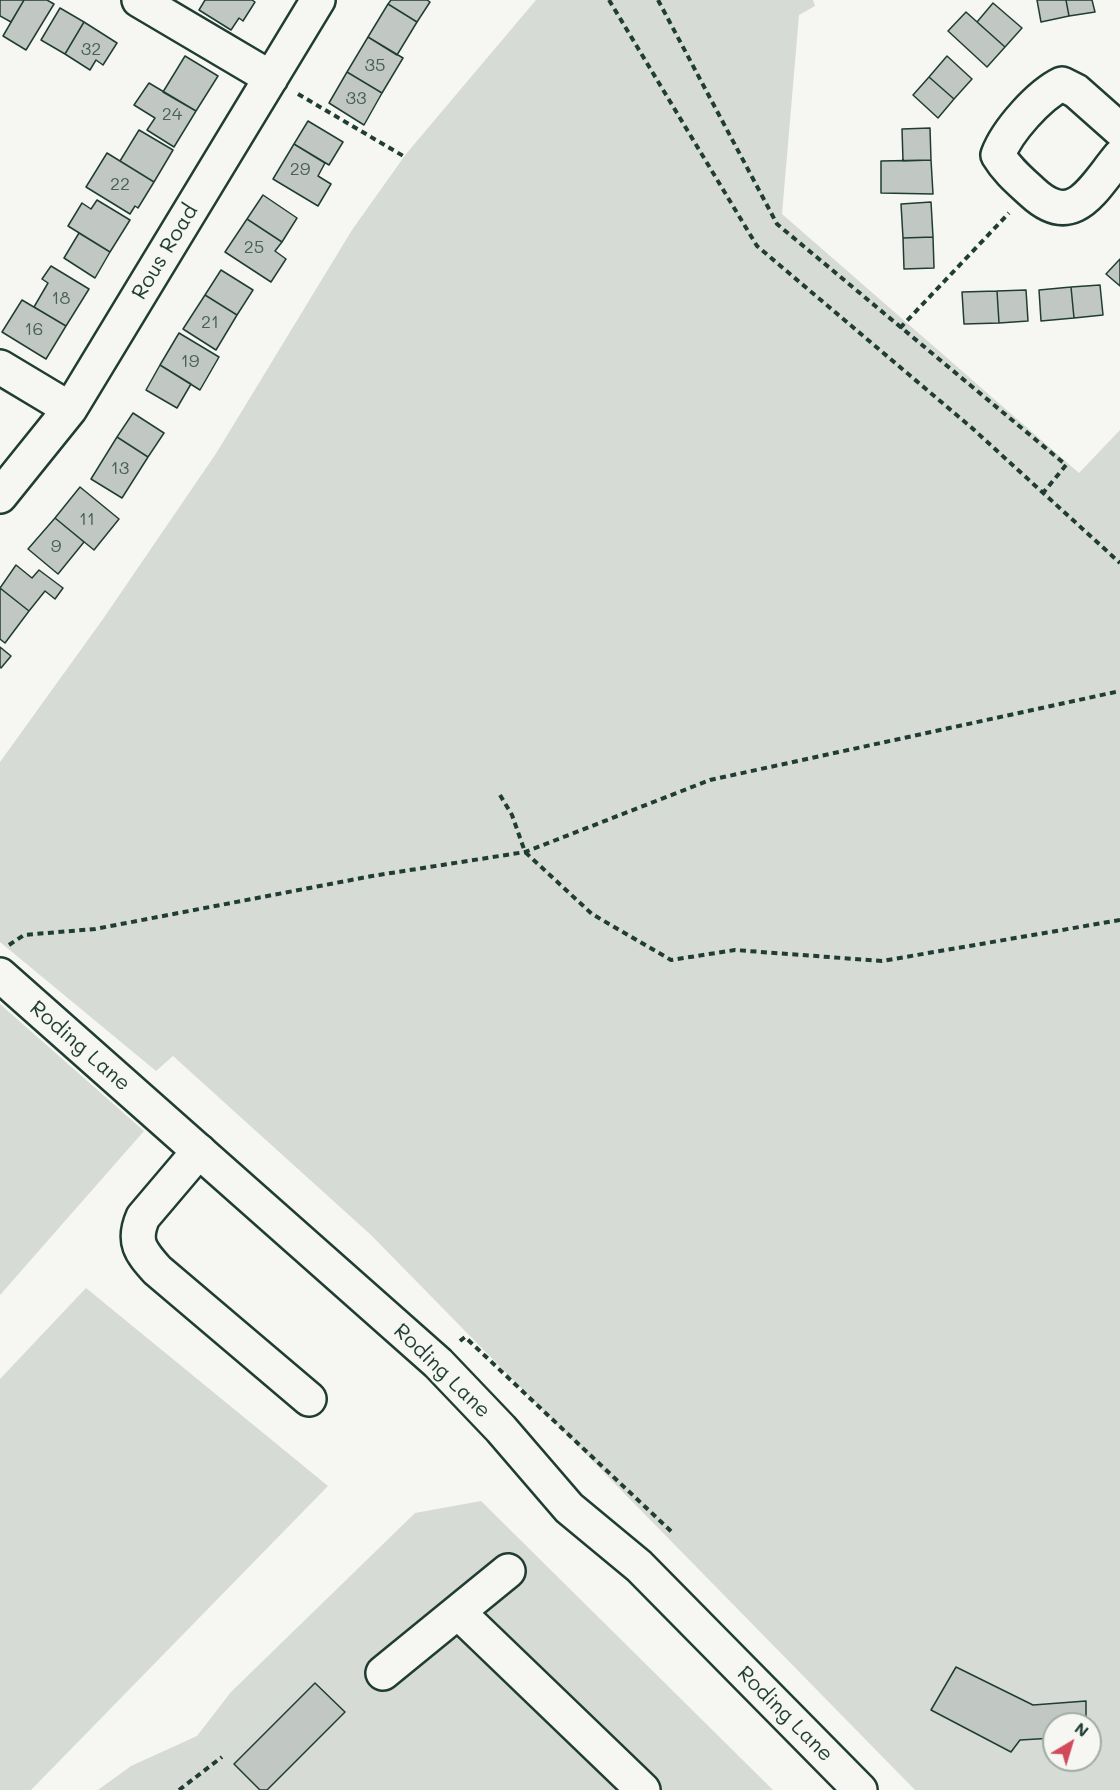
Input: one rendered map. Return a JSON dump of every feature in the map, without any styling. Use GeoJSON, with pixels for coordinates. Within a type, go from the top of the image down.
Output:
{"type":"FeatureCollection","features":[{"type":"Feature","properties":{"kind":"street"},"geometry":{"type":"LineString","coordinates":[[139,0],[271,78]]}},
{"type":"Feature","properties":{"kind":"street","name":"Rous Road"},"geometry":{"type":"LineString","coordinates":[[0,496],[70,409],[318,0]]}},
{"type":"Feature","properties":{"kind":"street"},"geometry":{"type":"LineString","coordinates":[[1120,130],[1076,92],[1062,84],[1047,91],[1003,142],[998,155],[1006,169],[1046,206],[1062,210],[1079,204],[1120,156]]}},
{"type":"Feature","properties":{"kind":"street"},"geometry":{"type":"LineString","coordinates":[[0,367],[70,409]]}},
{"type":"Feature","properties":{"kind":"street","name":"Roding Lane"},"geometry":{"type":"LineString","coordinates":[[3,961],[200,1151],[449,1374],[501,1429],[569,1508],[639,1566],[860,1790]]}},
{"type":"Feature","properties":{"kind":"street"},"geometry":{"type":"LineString","coordinates":[[200,1151],[143,1217],[137,1230],[138,1244],[158,1270],[309,1399]]}},
{"type":"Feature","properties":{"kind":"street"},"geometry":{"type":"LineString","coordinates":[[383,1673],[508,1571]]}},
{"type":"Feature","properties":{"kind":"street"},"geometry":{"type":"LineString","coordinates":[[459,1611],[643,1790]]}},
{"type":"Feature","properties":{"kind":"path"},"geometry":{"type":"LineString","coordinates":[[609,0],[757,246],[972,428],[1120,562]]}},
{"type":"Feature","properties":{"kind":"path"},"geometry":{"type":"LineString","coordinates":[[658,0],[777,224],[1066,465],[1043,493]]}},
{"type":"Feature","properties":{"kind":"path"},"geometry":{"type":"LineString","coordinates":[[271,78],[405,157]]}},
{"type":"Feature","properties":{"kind":"path"},"geometry":{"type":"LineString","coordinates":[[900,327],[1030,190]]}},
{"type":"Feature","properties":{"kind":"path"},"geometry":{"type":"LineString","coordinates":[[3,961],[24,935],[95,929],[372,876],[525,852],[710,780],[1120,691]]}},
{"type":"Feature","properties":{"kind":"path"},"geometry":{"type":"LineString","coordinates":[[500,795],[512,815],[525,852],[592,914],[671,960],[735,950],[882,961],[1120,920]]}},
{"type":"Feature","properties":{"kind":"path"},"geometry":{"type":"LineString","coordinates":[[449,1374],[465,1336],[674,1534]]}},
{"type":"Feature","properties":{"kind":"path"},"geometry":{"type":"LineString","coordinates":[[180,1790],[222,1757]]}},
{"type":"Feature","properties":{"kind":"shaded area"},"geometry":{"type":"Polygon","coordinates":[[[536,0],[813,0],[815,6],[799,15],[782,214],[1079,473],[1120,430],[1120,1790],[915,1790],[371,1235],[173,1056],[156,1071],[0,942],[0,762],[103,619],[217,452],[352,230],[406,154],[536,0]]]}},
{"type":"Feature","properties":{"kind":"shaded area"},"geometry":{"type":"Polygon","coordinates":[[[0,1004],[144,1131],[0,1295],[0,1004]]]}},
{"type":"Feature","properties":{"kind":"shaded area"},"geometry":{"type":"Polygon","coordinates":[[[86,1288],[328,1486],[31,1790],[0,1790],[0,1379],[86,1288]]]}},
{"type":"Feature","properties":{"kind":"shaded area"},"geometry":{"type":"Polygon","coordinates":[[[481,1501],[773,1790],[98,1790],[131,1766],[197,1736],[231,1692],[415,1513],[481,1501]]]}},
{"type":"Feature","properties":{"kind":"building"},"geometry":{"type":"Polygon","coordinates":[[[0,0],[24,0],[11,22],[0,16],[0,0]]]}},
{"type":"Feature","properties":{"kind":"building"},"geometry":{"type":"Polygon","coordinates":[[[24,0],[47,0],[54,4],[26,50],[3,36],[24,0]]]}},
{"type":"Feature","properties":{"kind":"building"},"geometry":{"type":"Polygon","coordinates":[[[205,0],[252,0],[255,2],[243,21],[239,18],[231,30],[199,10],[205,0]]]}},
{"type":"Feature","properties":{"kind":"building"},"geometry":{"type":"Polygon","coordinates":[[[391,0],[427,0],[430,2],[417,22],[388,4],[391,0]]]}},
{"type":"Feature","properties":{"kind":"building"},"geometry":{"type":"Polygon","coordinates":[[[1037,0],[1066,0],[1069,16],[1041,22],[1037,0]]]}},
{"type":"Feature","properties":{"kind":"building"},"geometry":{"type":"Polygon","coordinates":[[[1066,0],[1092,0],[1095,12],[1069,16],[1066,0]]]}},
{"type":"Feature","properties":{"kind":"building"},"geometry":{"type":"Polygon","coordinates":[[[993,3],[1022,28],[1005,47],[977,22],[993,3]]]}},
{"type":"Feature","properties":{"kind":"building"},"geometry":{"type":"Polygon","coordinates":[[[388,4],[417,22],[397,55],[368,37],[388,4]]]}},
{"type":"Feature","properties":{"kind":"building"},"geometry":{"type":"Polygon","coordinates":[[[60,8],[84,22],[65,54],[41,40],[60,8]]]}},
{"type":"Feature","properties":{"kind":"building"},"geometry":{"type":"Polygon","coordinates":[[[966,12],[1005,47],[987,67],[948,31],[966,12]]]}},
{"type":"Feature","properties":{"kind":"building"},"geometry":{"type":"Polygon","coordinates":[[[84,22],[117,43],[103,65],[96,60],[90,70],[65,54],[84,22]]]}},
{"type":"Feature","properties":{"kind":"building"},"geometry":{"type":"Polygon","coordinates":[[[368,37],[403,58],[382,93],[347,72],[368,37]]]}},
{"type":"Feature","properties":{"kind":"building"},"geometry":{"type":"Polygon","coordinates":[[[185,56],[218,76],[196,111],[163,92],[185,56]]]}},
{"type":"Feature","properties":{"kind":"building"},"geometry":{"type":"Polygon","coordinates":[[[947,56],[972,79],[954,99],[929,77],[947,56]]]}},
{"type":"Feature","properties":{"kind":"building"},"geometry":{"type":"Polygon","coordinates":[[[347,72],[382,93],[364,125],[329,103],[347,72]]]}},
{"type":"Feature","properties":{"kind":"building"},"geometry":{"type":"Polygon","coordinates":[[[929,77],[954,99],[938,118],[913,95],[929,77]]]}},
{"type":"Feature","properties":{"kind":"building"},"geometry":{"type":"Polygon","coordinates":[[[149,83],[196,111],[174,147],[147,130],[155,118],[134,105],[149,83]]]}},
{"type":"Feature","properties":{"kind":"building"},"geometry":{"type":"Polygon","coordinates":[[[308,121],[343,142],[329,165],[294,144],[308,121]]]}},
{"type":"Feature","properties":{"kind":"building"},"geometry":{"type":"Polygon","coordinates":[[[930,128],[931,160],[903,161],[902,129],[930,128]]]}},
{"type":"Feature","properties":{"kind":"building"},"geometry":{"type":"Polygon","coordinates":[[[139,130],[173,150],[154,182],[120,161],[139,130]]]}},
{"type":"Feature","properties":{"kind":"building"},"geometry":{"type":"Polygon","coordinates":[[[294,144],[325,163],[318,176],[331,184],[318,206],[273,179],[294,144]]]}},
{"type":"Feature","properties":{"kind":"building"},"geometry":{"type":"Polygon","coordinates":[[[107,153],[154,182],[138,208],[135,206],[130,214],[86,187],[107,153]]]}},
{"type":"Feature","properties":{"kind":"building"},"geometry":{"type":"Polygon","coordinates":[[[931,160],[933,194],[881,193],[881,161],[931,160]]]}},
{"type":"Feature","properties":{"kind":"building"},"geometry":{"type":"Polygon","coordinates":[[[263,195],[297,218],[282,242],[247,219],[263,195]]]}},
{"type":"Feature","properties":{"kind":"building"},"geometry":{"type":"Polygon","coordinates":[[[97,200],[130,220],[110,252],[68,226],[82,203],[91,209],[97,200]]]}},
{"type":"Feature","properties":{"kind":"building"},"geometry":{"type":"Polygon","coordinates":[[[931,202],[933,237],[903,238],[901,204],[931,202]]]}},
{"type":"Feature","properties":{"kind":"building"},"geometry":{"type":"Polygon","coordinates":[[[247,219],[282,242],[275,251],[286,259],[271,282],[225,252],[247,219]]]}},
{"type":"Feature","properties":{"kind":"building"},"geometry":{"type":"Polygon","coordinates":[[[79,233],[110,252],[95,278],[64,258],[79,233]]]}},
{"type":"Feature","properties":{"kind":"building"},"geometry":{"type":"Polygon","coordinates":[[[933,237],[934,268],[904,269],[903,238],[933,237]]]}},
{"type":"Feature","properties":{"kind":"building"},"geometry":{"type":"Polygon","coordinates":[[[1120,259],[1120,286],[1106,274],[1120,259]]]}},
{"type":"Feature","properties":{"kind":"building"},"geometry":{"type":"Polygon","coordinates":[[[51,266],[89,289],[66,326],[34,307],[48,283],[42,279],[51,266]]]}},
{"type":"Feature","properties":{"kind":"building"},"geometry":{"type":"Polygon","coordinates":[[[221,270],[253,290],[237,315],[205,295],[221,270]]]}},
{"type":"Feature","properties":{"kind":"building"},"geometry":{"type":"Polygon","coordinates":[[[1100,285],[1103,315],[1074,318],[1071,287],[1100,285]]]}},
{"type":"Feature","properties":{"kind":"building"},"geometry":{"type":"Polygon","coordinates":[[[1071,287],[1074,318],[1041,321],[1039,290],[1071,287]]]}},
{"type":"Feature","properties":{"kind":"building"},"geometry":{"type":"Polygon","coordinates":[[[1026,290],[1028,321],[999,323],[997,291],[1026,290]]]}},
{"type":"Feature","properties":{"kind":"building"},"geometry":{"type":"Polygon","coordinates":[[[997,291],[999,323],[964,324],[962,292],[997,291]]]}},
{"type":"Feature","properties":{"kind":"building"},"geometry":{"type":"Polygon","coordinates":[[[205,295],[237,315],[216,350],[183,329],[205,295]]]}},
{"type":"Feature","properties":{"kind":"building"},"geometry":{"type":"Polygon","coordinates":[[[22,300],[66,326],[46,359],[2,332],[22,300]]]}},
{"type":"Feature","properties":{"kind":"building"},"geometry":{"type":"Polygon","coordinates":[[[179,333],[219,357],[200,390],[160,365],[179,333]]]}},
{"type":"Feature","properties":{"kind":"building"},"geometry":{"type":"Polygon","coordinates":[[[160,365],[191,384],[177,408],[146,390],[160,365]]]}},
{"type":"Feature","properties":{"kind":"building"},"geometry":{"type":"Polygon","coordinates":[[[133,413],[164,433],[148,457],[117,437],[133,413]]]}},
{"type":"Feature","properties":{"kind":"building"},"geometry":{"type":"Polygon","coordinates":[[[117,437],[148,457],[122,498],[91,479],[117,437]]]}},
{"type":"Feature","properties":{"kind":"building"},"geometry":{"type":"Polygon","coordinates":[[[80,487],[119,519],[94,550],[55,518],[80,487]]]}},
{"type":"Feature","properties":{"kind":"building"},"geometry":{"type":"Polygon","coordinates":[[[55,518],[84,542],[58,574],[28,549],[55,518]]]}},
{"type":"Feature","properties":{"kind":"building"},"geometry":{"type":"Polygon","coordinates":[[[16,565],[32,578],[39,570],[63,588],[55,599],[45,591],[29,611],[0,588],[16,565]]]}},
{"type":"Feature","properties":{"kind":"building"},"geometry":{"type":"Polygon","coordinates":[[[0,588],[29,611],[5,643],[0,639],[0,588]]]}},
{"type":"Feature","properties":{"kind":"building"},"geometry":{"type":"Polygon","coordinates":[[[0,647],[11,656],[1,668],[0,667],[0,647]]]}},
{"type":"Feature","properties":{"kind":"building"},"geometry":{"type":"Polygon","coordinates":[[[956,1667],[1033,1705],[1086,1701],[1086,1712],[1042,1712],[1042,1739],[1020,1740],[1011,1752],[931,1710],[956,1667]]]}},
{"type":"Feature","properties":{"kind":"building"},"geometry":{"type":"Polygon","coordinates":[[[315,1683],[345,1712],[267,1790],[260,1790],[234,1764],[315,1683]]]}}]}
